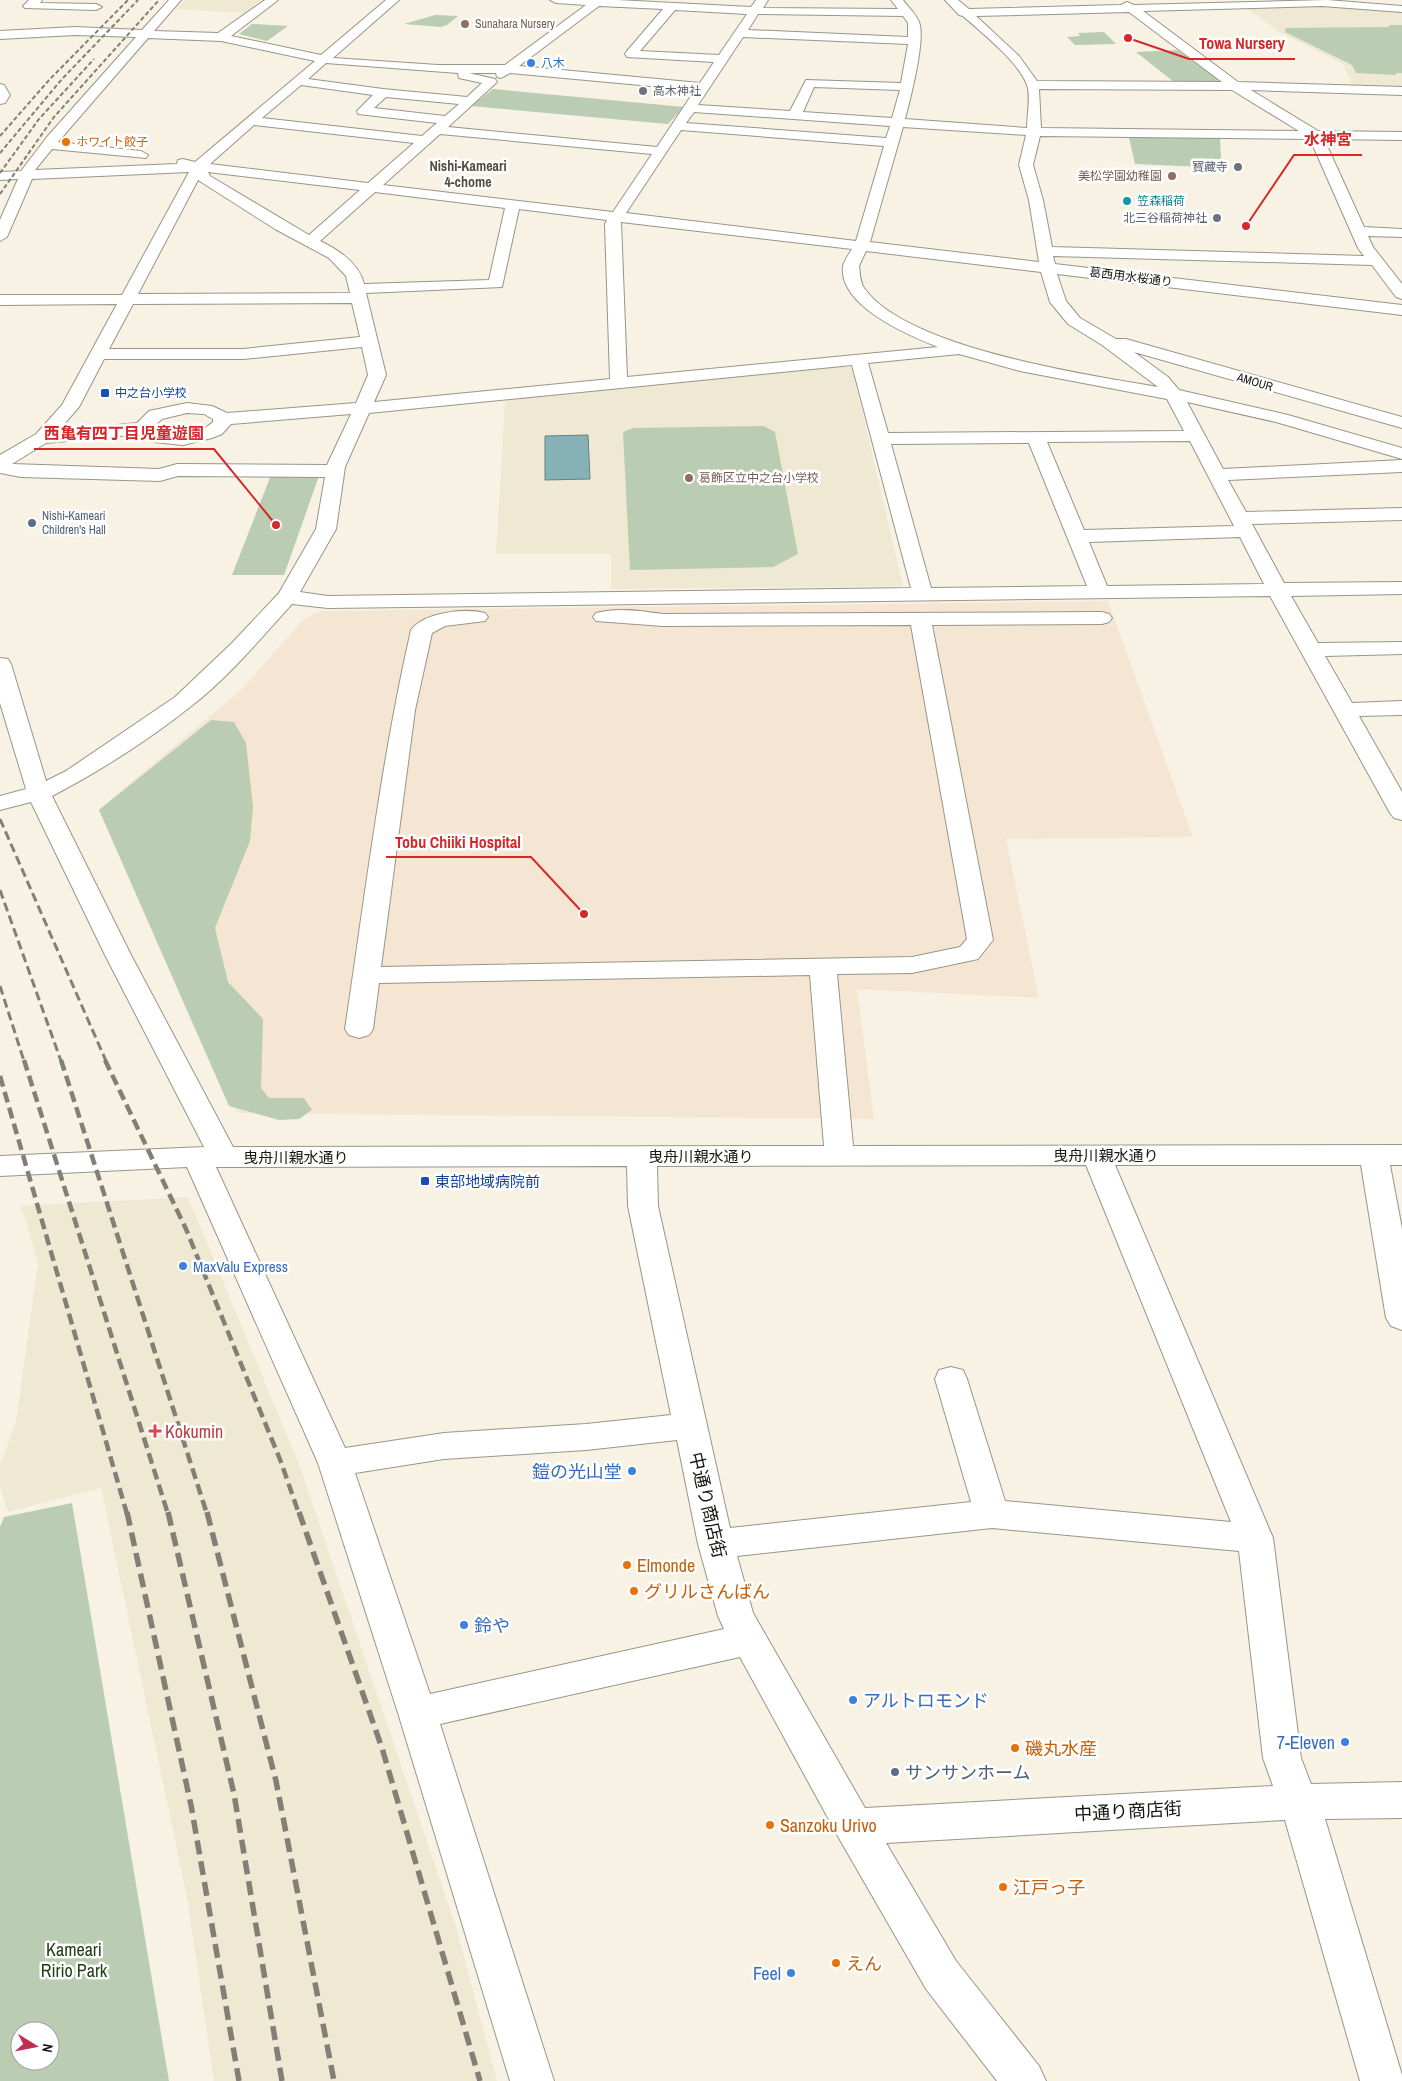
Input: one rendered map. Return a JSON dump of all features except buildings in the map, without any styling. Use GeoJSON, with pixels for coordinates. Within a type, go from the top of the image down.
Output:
{"type":"FeatureCollection","features":[{"type":"Feature","properties":{"kind":"street"},"geometry":{"type":"LineString","coordinates":[[36,0],[29,6],[100,3]]}},
{"type":"Feature","properties":{"kind":"street"},"geometry":{"type":"LineString","coordinates":[[0,237],[26,175],[48,145],[175,0]]}},
{"type":"Feature","properties":{"kind":"street"},"geometry":{"type":"LineString","coordinates":[[221,37],[272,0]]}},
{"type":"Feature","properties":{"kind":"street"},"geometry":{"type":"LineString","coordinates":[[0,463],[42,438],[70,406],[100,354],[198,167],[393,0]]}},
{"type":"Feature","properties":{"kind":"street"},"geometry":{"type":"LineString","coordinates":[[556,0],[672,6],[759,5],[910,13]]}},
{"type":"Feature","properties":{"kind":"street"},"geometry":{"type":"LineString","coordinates":[[898,0],[910,13],[914,23],[914,42],[907,87],[898,123],[865,238],[851,266],[857,290],[867,301],[891,321],[958,349],[1018,364],[1285,419],[1402,454]]}},
{"type":"Feature","properties":{"kind":"street"},"geometry":{"type":"LineString","coordinates":[[311,241],[491,82],[599,1]]}},
{"type":"Feature","properties":{"kind":"street"},"geometry":{"type":"LineString","coordinates":[[955,9],[1126,4],[1320,2],[1402,9]]}},
{"type":"Feature","properties":{"kind":"street"},"geometry":{"type":"LineString","coordinates":[[75,31],[100,3]]}},
{"type":"Feature","properties":{"kind":"street"},"geometry":{"type":"LineString","coordinates":[[1126,4],[1235,86],[1315,135],[1358,231],[1375,261],[1402,294]]}},
{"type":"Feature","properties":{"kind":"street"},"geometry":{"type":"LineString","coordinates":[[619,383],[612,224],[674,131],[692,108],[722,59],[759,5]]}},
{"type":"Feature","properties":{"kind":"street"},"geometry":{"type":"LineString","coordinates":[[672,6],[631,54],[722,59]]}},
{"type":"Feature","properties":{"kind":"street"},"geometry":{"type":"LineString","coordinates":[[955,9],[995,38],[1015,59],[1033,84],[1034,132],[1026,165],[1036,200],[1048,268],[1058,302],[1074,321],[1108,341],[1162,381],[1174,395],[1278,591],[1346,710],[1392,777],[1402,813]]}},
{"type":"Feature","properties":{"kind":"street"},"geometry":{"type":"LineString","coordinates":[[0,35],[75,31],[221,37],[324,59],[438,69],[507,69],[704,87]]}},
{"type":"Feature","properties":{"kind":"street"},"geometry":{"type":"LineString","coordinates":[[741,33],[914,42]]}},
{"type":"Feature","properties":{"kind":"street"},"geometry":{"type":"LineString","coordinates":[[438,69],[491,82]]}},
{"type":"Feature","properties":{"kind":"street"},"geometry":{"type":"LineString","coordinates":[[298,81],[383,93],[470,101]]}},
{"type":"Feature","properties":{"kind":"street"},"geometry":{"type":"LineString","coordinates":[[795,115],[810,83],[907,87]]}},
{"type":"Feature","properties":{"kind":"street"},"geometry":{"type":"LineString","coordinates":[[1033,84],[1235,86],[1402,91]]}},
{"type":"Feature","properties":{"kind":"street"},"geometry":{"type":"LineString","coordinates":[[0,88],[4,95],[0,100]]}},
{"type":"Feature","properties":{"kind":"street"},"geometry":{"type":"LineString","coordinates":[[383,93],[363,111],[449,119],[470,119]]}},
{"type":"Feature","properties":{"kind":"street"},"geometry":{"type":"LineString","coordinates":[[692,108],[1034,132],[1402,136]]}},
{"type":"Feature","properties":{"kind":"street"},"geometry":{"type":"LineString","coordinates":[[250,121],[425,140]]}},
{"type":"Feature","properties":{"kind":"street"},"geometry":{"type":"LineString","coordinates":[[436,130],[661,151]]}},
{"type":"Feature","properties":{"kind":"street"},"geometry":{"type":"LineString","coordinates":[[652,135],[674,131],[892,143]]}},
{"type":"Feature","properties":{"kind":"street"},"geometry":{"type":"LineString","coordinates":[[0,803],[40,793],[74,776],[183,702],[240,648],[286,597],[303,573],[326,529],[335,471],[377,375],[354,276],[348,266],[311,241],[292,232],[205,179],[198,167],[157,158],[48,145]]}},
{"type":"Feature","properties":{"kind":"street"},"geometry":{"type":"LineString","coordinates":[[0,176],[198,167]]}},
{"type":"Feature","properties":{"kind":"street","name":"葛西用水桜通り"},"geometry":{"type":"LineString","coordinates":[[198,167],[1402,310]]}},
{"type":"Feature","properties":{"kind":"street"},"geometry":{"type":"LineString","coordinates":[[0,300],[129,299],[358,293],[496,284],[513,204]]}},
{"type":"Feature","properties":{"kind":"street"},"geometry":{"type":"LineString","coordinates":[[1358,231],[1402,233]]}},
{"type":"Feature","properties":{"kind":"street"},"geometry":{"type":"LineString","coordinates":[[1045,251],[1375,261]]}},
{"type":"Feature","properties":{"kind":"street","name":"AMOUR"},"geometry":{"type":"LineString","coordinates":[[1108,341],[1160,353],[1326,403],[1402,423]]}},
{"type":"Feature","properties":{"kind":"street"},"geometry":{"type":"LineString","coordinates":[[100,354],[243,354],[369,342]]}},
{"type":"Feature","properties":{"kind":"street"},"geometry":{"type":"LineString","coordinates":[[223,419],[362,408],[958,349]]}},
{"type":"Feature","properties":{"kind":"street"},"geometry":{"type":"LineString","coordinates":[[365,975],[912,965],[969,953],[980,940],[922,608],[881,439],[859,360]]}},
{"type":"Feature","properties":{"kind":"street"},"geometry":{"type":"LineString","coordinates":[[144,428],[152,417],[173,410],[187,408],[211,411],[219,414],[223,419]]}},
{"type":"Feature","properties":{"kind":"street"},"geometry":{"type":"LineString","coordinates":[[42,438],[144,428],[154,436],[188,439],[218,429],[223,419]]}},
{"type":"Feature","properties":{"kind":"street"},"geometry":{"type":"LineString","coordinates":[[881,439],[1195,436]]}},
{"type":"Feature","properties":{"kind":"street"},"geometry":{"type":"LineString","coordinates":[[1036,437],[1100,592]]}},
{"type":"Feature","properties":{"kind":"street"},"geometry":{"type":"LineString","coordinates":[[1216,475],[1402,466]]}},
{"type":"Feature","properties":{"kind":"street"},"geometry":{"type":"LineString","coordinates":[[0,467],[21,471],[160,475],[176,470],[335,471]]}},
{"type":"Feature","properties":{"kind":"street"},"geometry":{"type":"LineString","coordinates":[[1076,536],[1402,514]]}},
{"type":"Feature","properties":{"kind":"street"},"geometry":{"type":"LineString","coordinates":[[359,1029],[365,975],[405,705],[422,630],[428,625],[440,620],[455,618],[630,616],[663,620],[922,608],[1100,592],[1402,588]]}},
{"type":"Feature","properties":{"kind":"street"},"geometry":{"type":"LineString","coordinates":[[286,597],[328,602],[922,608],[1102,618]]}},
{"type":"Feature","properties":{"kind":"street"},"geometry":{"type":"LineString","coordinates":[[1313,650],[1402,648]]}},
{"type":"Feature","properties":{"kind":"street"},"geometry":{"type":"LineString","coordinates":[[0,664],[21,740],[48,816],[118,955],[210,1157],[335,1463],[417,1713],[532,2081]]}},
{"type":"Feature","properties":{"kind":"street"},"geometry":{"type":"LineString","coordinates":[[1346,710],[1402,708]]}},
{"type":"Feature","properties":{"kind":"street"},"geometry":{"type":"LineString","coordinates":[[823,968],[839,1155]]}},
{"type":"Feature","properties":{"kind":"street"},"geometry":{"type":"LineString","coordinates":[[1096,1155],[1254,1538],[1282,1758],[1311,1836],[1382,2081]]}},
{"type":"Feature","properties":{"kind":"street"},"geometry":{"type":"LineString","coordinates":[[1388,1155],[1402,1318]]}},
{"type":"Feature","properties":{"kind":"street","name":"曳舟川親水通り"},"geometry":{"type":"LineString","coordinates":[[0,1166],[210,1157],[1388,1155]]}},
{"type":"Feature","properties":{"kind":"street","name":"中通り商店街"},"geometry":{"type":"LineString","coordinates":[[642,1156],[643,1206],[716,1544],[736,1616],[854,1827],[941,1975],[1024,2081]]}},
{"type":"Feature","properties":{"kind":"street"},"geometry":{"type":"LineString","coordinates":[[951,1379],[992,1514]]}},
{"type":"Feature","properties":{"kind":"street"},"geometry":{"type":"LineString","coordinates":[[335,1463],[444,1446],[586,1437],[690,1426]]}},
{"type":"Feature","properties":{"kind":"street"},"geometry":{"type":"LineString","coordinates":[[716,1544],[992,1514],[1254,1538]]}},
{"type":"Feature","properties":{"kind":"street"},"geometry":{"type":"LineString","coordinates":[[417,1713],[750,1639]]}},
{"type":"Feature","properties":{"kind":"street","name":"中通り商店街"},"geometry":{"type":"LineString","coordinates":[[854,1827],[1298,1802],[1402,1800]]}},
{"type":"Feature","properties":{"kind":"shaded area"},"geometry":{"type":"Polygon","coordinates":[[[185,0],[261,0],[244,13],[177,9],[185,0]]]}},
{"type":"Feature","properties":{"kind":"shaded area"},"geometry":{"type":"Polygon","coordinates":[[[1320,6],[1402,12],[1402,88],[1353,86],[1343,64],[1281,33],[1246,8],[1320,6]]]}},
{"type":"Feature","properties":{"kind":"shaded area","name":"葛飾区立中之台小学校"},"geometry":{"type":"Polygon","coordinates":[[[840,366],[852,368],[903,586],[611,589],[611,554],[496,554],[505,402],[510,399],[840,366]]]}},
{"type":"Feature","properties":{"kind":"shaded area"},"geometry":{"type":"Polygon","coordinates":[[[1108,601],[1193,837],[1006,839],[1039,998],[857,989],[874,1119],[238,1113],[99,809],[240,691],[303,620],[320,611],[1108,601]]]}},
{"type":"Feature","properties":{"kind":"shaded area"},"geometry":{"type":"Polygon","coordinates":[[[188,1197],[300,1467],[456,1927],[497,2081],[214,2081],[187,1897],[101,1488],[8,1512],[0,1487],[0,1465],[16,1422],[38,1263],[21,1206],[188,1197]]]}},
{"type":"Feature","properties":{"kind":"green space"},"geometry":{"type":"Polygon","coordinates":[[[435,15],[458,16],[447,25],[441,27],[404,24],[435,15]]]}},
{"type":"Feature","properties":{"kind":"green space"},"geometry":{"type":"Polygon","coordinates":[[[252,24],[288,26],[267,41],[239,34],[252,24]]]}},
{"type":"Feature","properties":{"kind":"green space"},"geometry":{"type":"Polygon","coordinates":[[[1389,25],[1402,25],[1402,73],[1396,73],[1396,75],[1356,73],[1352,65],[1285,32],[1286,28],[1389,27],[1389,25]]]}},
{"type":"Feature","properties":{"kind":"green space"},"geometry":{"type":"Polygon","coordinates":[[[1104,32],[1116,44],[1075,45],[1067,37],[1080,36],[1078,33],[1104,32]]]}},
{"type":"Feature","properties":{"kind":"green space"},"geometry":{"type":"Polygon","coordinates":[[[1177,50],[1219,80],[1214,83],[1174,82],[1136,52],[1177,50]]]}},
{"type":"Feature","properties":{"kind":"green space"},"geometry":{"type":"Polygon","coordinates":[[[493,89],[684,107],[668,124],[471,106],[493,89]]]}},
{"type":"Feature","properties":{"kind":"green space"},"geometry":{"type":"Polygon","coordinates":[[[1129,138],[1220,138],[1221,159],[1205,159],[1204,167],[1135,164],[1129,138]]]}},
{"type":"Feature","properties":{"kind":"green space"},"geometry":{"type":"Polygon","coordinates":[[[764,426],[775,432],[798,554],[773,567],[630,570],[623,432],[633,428],[764,426]]]}},
{"type":"Feature","properties":{"kind":"green space"},"geometry":{"type":"Polygon","coordinates":[[[271,475],[319,476],[284,575],[232,575],[271,475]]]}},
{"type":"Feature","properties":{"kind":"green space"},"geometry":{"type":"Polygon","coordinates":[[[211,720],[234,722],[246,743],[253,807],[250,841],[215,928],[228,982],[263,1019],[261,1088],[269,1098],[304,1098],[312,1110],[299,1119],[279,1120],[229,1106],[99,810],[211,720]]]}},
{"type":"Feature","properties":{"kind":"green space","name":"Kameari Ririo Park"},"geometry":{"type":"Polygon","coordinates":[[[72,1503],[169,2081],[0,2081],[0,1527],[4,1517],[72,1503]]]}},
{"type":"Feature","properties":{"kind":"water"},"geometry":{"type":"Polygon","coordinates":[[[588,435],[590,479],[545,480],[545,436],[588,435]]]}},
{"type":"Feature","properties":{"kind":"railway"},"geometry":{"type":"LineString","coordinates":[[0,136],[50,79],[128,0]]}},
{"type":"Feature","properties":{"kind":"railway"},"geometry":{"type":"LineString","coordinates":[[0,153],[62,79],[138,0]]}},
{"type":"Feature","properties":{"kind":"railway"},"geometry":{"type":"LineString","coordinates":[[0,194],[54,117],[159,0]]}},
{"type":"Feature","properties":{"kind":"railway"},"geometry":{"type":"LineString","coordinates":[[0,173],[39,119],[94,59]]}},
{"type":"Feature","properties":{"kind":"railway"},"geometry":{"type":"LineString","coordinates":[[0,819],[106,1061]]}},
{"type":"Feature","properties":{"kind":"railway"},"geometry":{"type":"LineString","coordinates":[[0,890],[61,1061]]}},
{"type":"Feature","properties":{"kind":"railway"},"geometry":{"type":"LineString","coordinates":[[0,986],[24,1061]]}},
{"type":"Feature","properties":{"kind":"railway"},"geometry":{"type":"LineString","coordinates":[[24,1060],[168,1514]]}},
{"type":"Feature","properties":{"kind":"railway"},"geometry":{"type":"LineString","coordinates":[[61,1060],[207,1514]]}},
{"type":"Feature","properties":{"kind":"railway"},"geometry":{"type":"LineString","coordinates":[[105,1060],[186,1229],[281,1462],[299,1514]]}},
{"type":"Feature","properties":{"kind":"railway"},"geometry":{"type":"LineString","coordinates":[[0,1076],[127,1514]]}},
{"type":"Feature","properties":{"kind":"railway"},"geometry":{"type":"LineString","coordinates":[[127,1512],[191,1805],[239,2081]]}},
{"type":"Feature","properties":{"kind":"railway"},"geometry":{"type":"LineString","coordinates":[[168,1512],[234,1794],[282,2081]]}},
{"type":"Feature","properties":{"kind":"railway"},"geometry":{"type":"LineString","coordinates":[[207,1512],[276,1781],[334,2081]]}},
{"type":"Feature","properties":{"kind":"railway"},"geometry":{"type":"LineString","coordinates":[[299,1512],[382,1748],[480,2081]]}},
{"type":"Feature","properties":{"kind":"place","name":"Sunahara Nursery"},"geometry":{"type":"Point","coordinates":[465,24]}},
{"type":"Feature","properties":{"kind":"place","name":"Towa Nursery"},"geometry":{"type":"Point","coordinates":[1128,38]}},
{"type":"Feature","properties":{"kind":"place","name":"八木"},"geometry":{"type":"Point","coordinates":[531,63]}},
{"type":"Feature","properties":{"kind":"place","name":"高木神社"},"geometry":{"type":"Point","coordinates":[643,91]}},
{"type":"Feature","properties":{"kind":"place","name":"ホワイト餃子"},"geometry":{"type":"Point","coordinates":[66,142]}},
{"type":"Feature","properties":{"kind":"place","name":"寳藏寺"},"geometry":{"type":"Point","coordinates":[1238,167]}},
{"type":"Feature","properties":{"kind":"place","name":"美松学園幼稚園"},"geometry":{"type":"Point","coordinates":[1172,176]}},
{"type":"Feature","properties":{"kind":"place","name":"笠森稲荷"},"geometry":{"type":"Point","coordinates":[1127,201]}},
{"type":"Feature","properties":{"kind":"place","name":"北三谷稲荷神社"},"geometry":{"type":"Point","coordinates":[1217,218]}},
{"type":"Feature","properties":{"kind":"place","name":"水神宮"},"geometry":{"type":"Point","coordinates":[1246,226]}},
{"type":"Feature","properties":{"kind":"place","name":"中之台小学校"},"geometry":{"type":"Point","coordinates":[105,393]}},
{"type":"Feature","properties":{"kind":"place","name":"葛飾区立中之台小学校"},"geometry":{"type":"Point","coordinates":[689,478]}},
{"type":"Feature","properties":{"kind":"place","name":"Nishi-Kameari Children's Hall"},"geometry":{"type":"Point","coordinates":[32,523]}},
{"type":"Feature","properties":{"kind":"place","name":"西亀有四丁目児童遊園"},"geometry":{"type":"Point","coordinates":[276,525]}},
{"type":"Feature","properties":{"kind":"place","name":"Tobu Chiiki Hospital"},"geometry":{"type":"Point","coordinates":[584,914]}},
{"type":"Feature","properties":{"kind":"place","name":"東部地域病院前"},"geometry":{"type":"Point","coordinates":[425,1181]}},
{"type":"Feature","properties":{"kind":"place","name":"MaxValu Express"},"geometry":{"type":"Point","coordinates":[183,1266]}},
{"type":"Feature","properties":{"kind":"place","name":"Kokumin"},"geometry":{"type":"Point","coordinates":[155,1431]}},
{"type":"Feature","properties":{"kind":"place","name":"鎧の光山堂"},"geometry":{"type":"Point","coordinates":[632,1471]}},
{"type":"Feature","properties":{"kind":"place","name":"Elmonde"},"geometry":{"type":"Point","coordinates":[627,1565]}},
{"type":"Feature","properties":{"kind":"place","name":"グリルさんばん"},"geometry":{"type":"Point","coordinates":[634,1591]}},
{"type":"Feature","properties":{"kind":"place","name":"鈴や"},"geometry":{"type":"Point","coordinates":[464,1625]}},
{"type":"Feature","properties":{"kind":"place","name":"アルトロモンド"},"geometry":{"type":"Point","coordinates":[853,1700]}},
{"type":"Feature","properties":{"kind":"place","name":"7-Eleven"},"geometry":{"type":"Point","coordinates":[1345,1742]}},
{"type":"Feature","properties":{"kind":"place","name":"磯丸水産"},"geometry":{"type":"Point","coordinates":[1015,1748]}},
{"type":"Feature","properties":{"kind":"place","name":"サンサンホーム"},"geometry":{"type":"Point","coordinates":[895,1772]}},
{"type":"Feature","properties":{"kind":"place","name":"Sanzoku Urivo"},"geometry":{"type":"Point","coordinates":[770,1825]}},
{"type":"Feature","properties":{"kind":"place","name":"江戸っ子"},"geometry":{"type":"Point","coordinates":[1003,1887]}},
{"type":"Feature","properties":{"kind":"place","name":"えん"},"geometry":{"type":"Point","coordinates":[836,1963]}},
{"type":"Feature","properties":{"kind":"place","name":"Feel"},"geometry":{"type":"Point","coordinates":[791,1973]}},
{"type":"Feature","properties":{"kind":"district","name":"Nishi-Kameari 4-chome"},"geometry":{"type":"Point","coordinates":[468,174]}}]}
